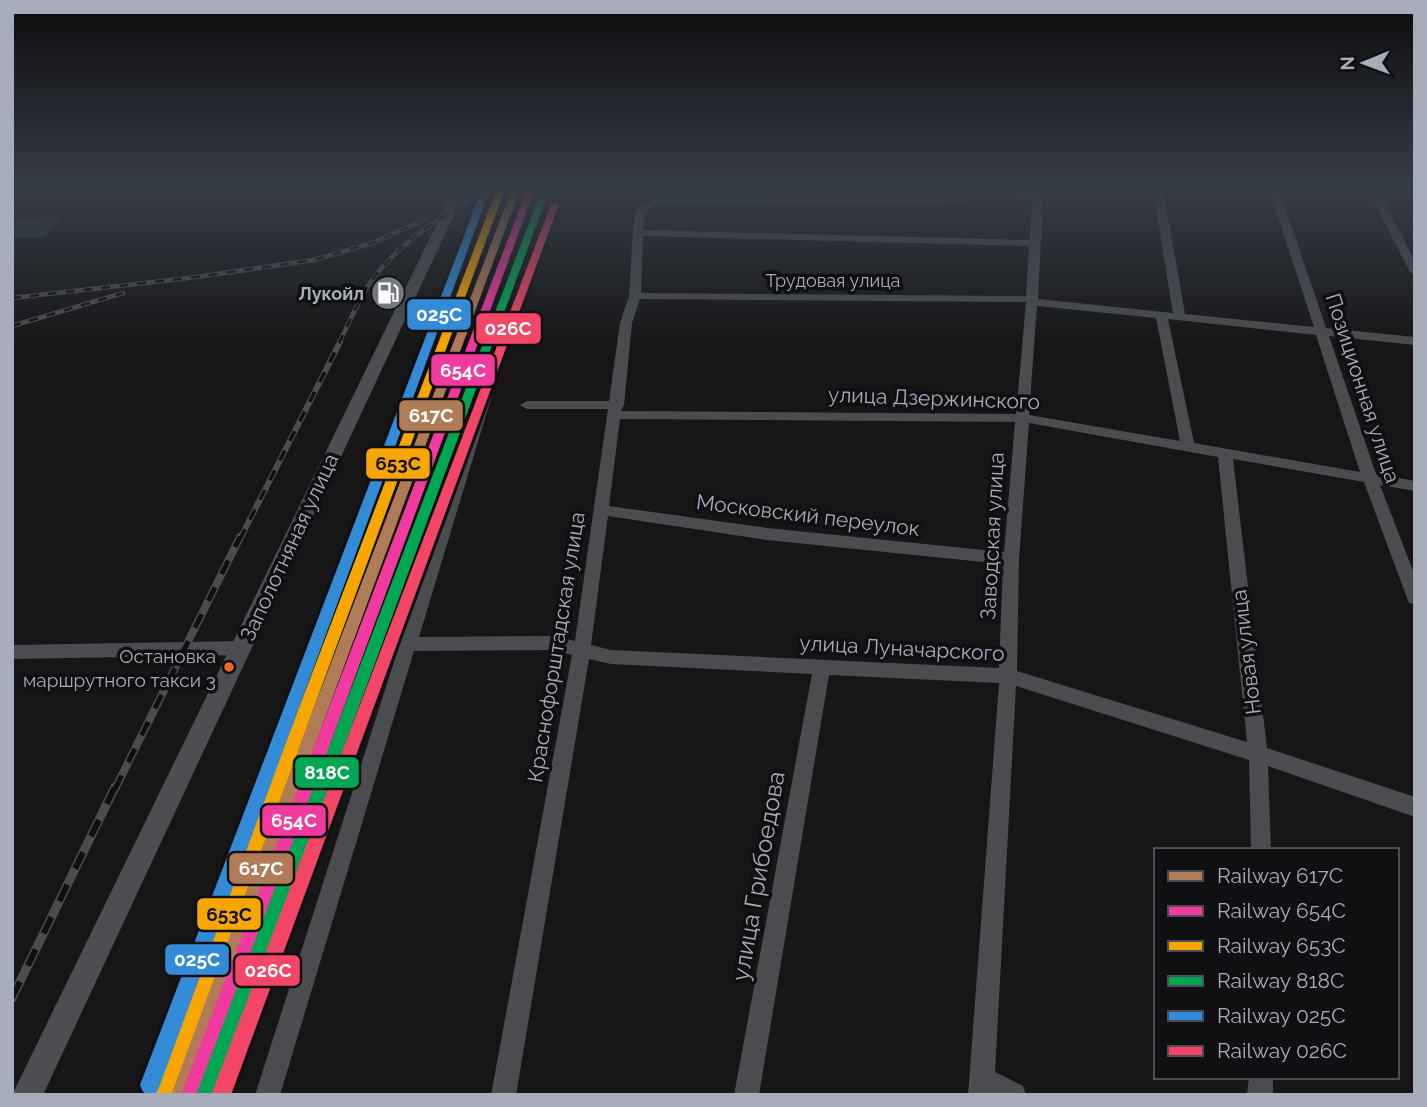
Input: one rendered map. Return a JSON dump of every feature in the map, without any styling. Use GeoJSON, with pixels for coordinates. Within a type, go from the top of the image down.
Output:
{"type":"FeatureCollection","features":[{"type":"Feature","properties":{"kind":"main road","name":"Заполотняная улица"},"geometry":{"type":"LineString","coordinates":[[27,1095],[435,241]]}},
{"type":"Feature","properties":{"kind":"street","name":"Краснофорштадская улица"},"geometry":{"type":"LineString","coordinates":[[503,1095],[582,650],[626,323],[635,296],[638,241]]}},
{"type":"Feature","properties":{"kind":"street"},"geometry":{"type":"LineString","coordinates":[[942,241],[1035,243]]}},
{"type":"Feature","properties":{"kind":"street"},"geometry":{"type":"LineString","coordinates":[[1167,241],[1180,317]]}},
{"type":"Feature","properties":{"kind":"street","name":"Позиционная улица"},"geometry":{"type":"LineString","coordinates":[[1292,241],[1370,479],[1415,598]]}},
{"type":"Feature","properties":{"kind":"street"},"geometry":{"type":"LineString","coordinates":[[1398,241],[1415,272]]}},
{"type":"Feature","properties":{"kind":"street","name":"Заводская улица"},"geometry":{"type":"LineString","coordinates":[[981,1087],[1008,676],[1011,559],[1035,243]]}},
{"type":"Feature","properties":{"kind":"street"},"geometry":{"type":"LineString","coordinates":[[267,1095],[529,256]]}},
{"type":"Feature","properties":{"kind":"street","name":"Трудовая улица"},"geometry":{"type":"LineString","coordinates":[[635,296],[1032,301],[1415,341]]}},
{"type":"Feature","properties":{"kind":"street"},"geometry":{"type":"LineString","coordinates":[[1161,316],[1188,447]]}},
{"type":"Feature","properties":{"kind":"street","name":"улица Дзержинского"},"geometry":{"type":"LineString","coordinates":[[527,405],[616,410],[1022,418],[1415,486]]}},
{"type":"Feature","properties":{"kind":"street","name":"Новая улица"},"geometry":{"type":"LineString","coordinates":[[1225,454],[1258,754],[1261,848]]}},
{"type":"Feature","properties":{"kind":"street","name":"Московский переулок"},"geometry":{"type":"LineString","coordinates":[[600,510],[767,534],[1011,559]]}},
{"type":"Feature","properties":{"kind":"street","name":"улица Луначарского"},"geometry":{"type":"LineString","coordinates":[[410,644],[552,643],[611,657],[1008,676],[1258,754],[1415,807]]}},
{"type":"Feature","properties":{"kind":"street"},"geometry":{"type":"LineString","coordinates":[[12,652],[241,648]]}},
{"type":"Feature","properties":{"kind":"street","name":"улица Грибоедова"},"geometry":{"type":"LineString","coordinates":[[746,1095],[822,666]]}},
{"type":"Feature","properties":{"kind":"street"},"geometry":{"type":"LineString","coordinates":[[981,1087],[1014,1095]]}},
{"type":"Feature","properties":{"kind":"railway"},"geometry":{"type":"LineString","coordinates":[[12,298],[189,278],[314,260],[377,241]]}},
{"type":"Feature","properties":{"kind":"railway"},"geometry":{"type":"LineString","coordinates":[[339,343],[368,286],[410,241]]}},
{"type":"Feature","properties":{"kind":"railway"},"geometry":{"type":"LineString","coordinates":[[12,326],[123,293]]}},
{"type":"Feature","properties":{"kind":"railway"},"geometry":{"type":"LineString","coordinates":[[240,539],[340,342]]}},
{"type":"Feature","properties":{"kind":"railway"},"geometry":{"type":"LineString","coordinates":[[115,789],[240,537]]}},
{"type":"Feature","properties":{"kind":"railway"},"geometry":{"type":"LineString","coordinates":[[12,998],[115,787]]}},
{"type":"Feature","properties":{"kind":"rail line","name":"025С"},"geometry":{"type":"LineString","coordinates":[[150,1085],[467,241]]}},
{"type":"Feature","properties":{"kind":"rail line","name":"653С"},"geometry":{"type":"LineString","coordinates":[[163,1090],[482,241]]}},
{"type":"Feature","properties":{"kind":"rail line","name":"617C"},"geometry":{"type":"LineString","coordinates":[[176,1095],[497,241]]}},
{"type":"Feature","properties":{"kind":"rail line","name":"654С"},"geometry":{"type":"LineString","coordinates":[[191,1095],[511,241]]}},
{"type":"Feature","properties":{"kind":"rail line","name":"818С"},"geometry":{"type":"LineString","coordinates":[[206,1095],[526,241]]}},
{"type":"Feature","properties":{"kind":"rail line","name":"026С"},"geometry":{"type":"LineString","coordinates":[[221,1095],[541,241]]}},
{"type":"Feature","properties":{"kind":"place","name":"Лукойл"},"geometry":{"type":"Point","coordinates":[388,293]}},
{"type":"Feature","properties":{"kind":"place","name":"Остановка маршрутного такси 3"},"geometry":{"type":"Point","coordinates":[229,667]}}]}
